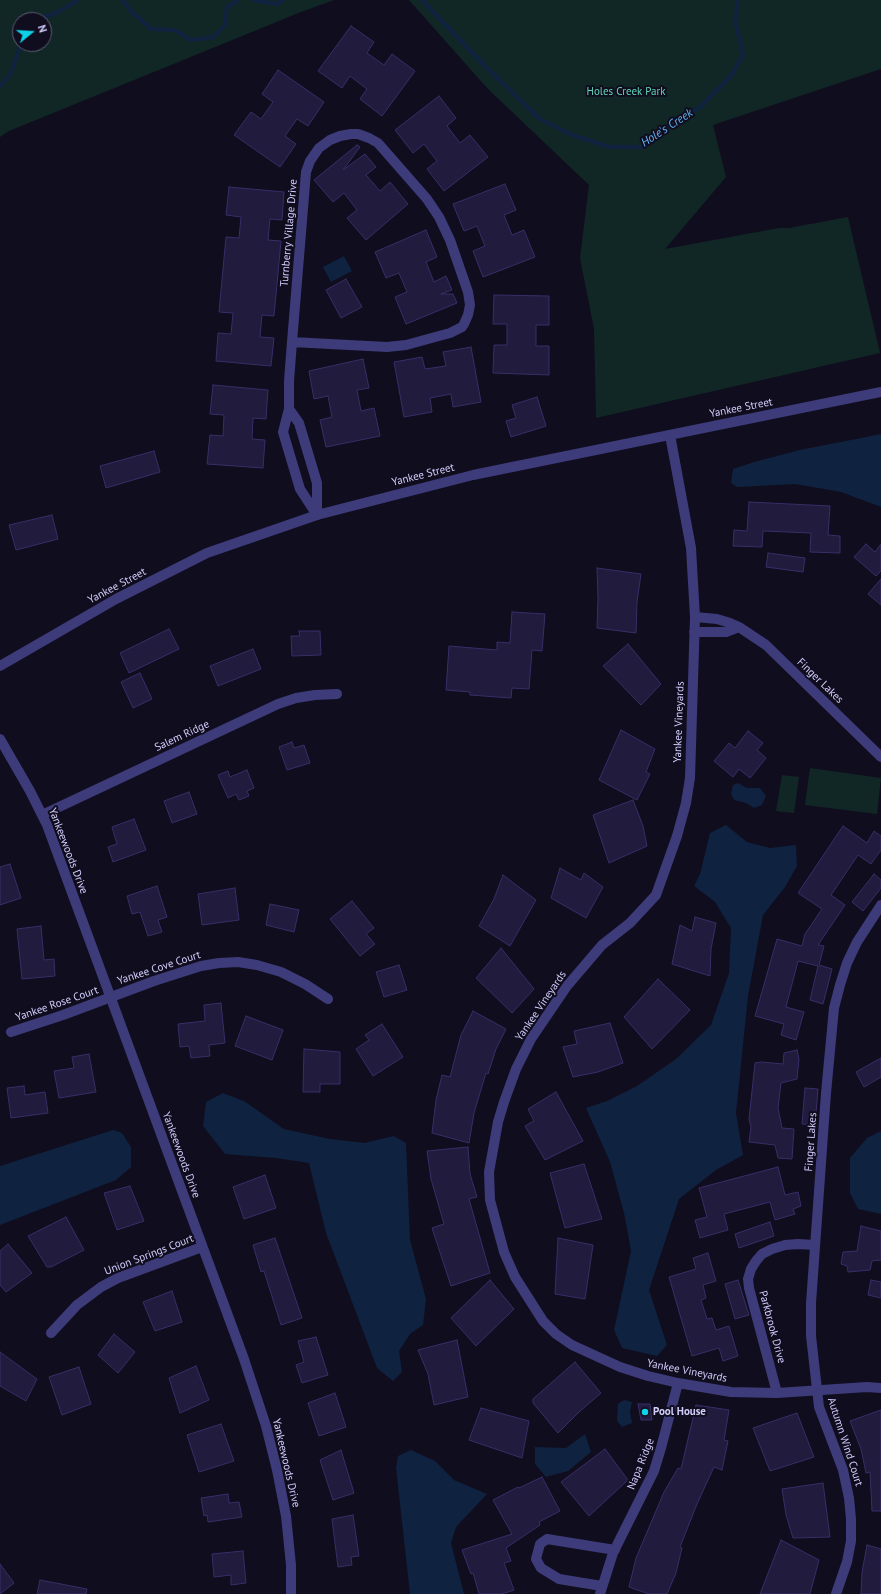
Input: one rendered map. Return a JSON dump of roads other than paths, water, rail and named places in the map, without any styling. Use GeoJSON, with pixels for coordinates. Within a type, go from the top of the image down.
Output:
{"type":"FeatureCollection","features":[{"type":"Feature","properties":{"kind":"street","name":"Turnberry Village Drive"},"geometry":{"type":"LineString","coordinates":[[292,342],[382,346],[406,345],[450,333],[462,327],[468,315],[470,305],[468,292],[450,240],[439,217],[427,199],[387,152],[378,143],[358,134],[340,136],[330,140],[319,148],[310,161],[306,172],[292,342],[289,381],[289,409],[283,432],[300,489],[317,515]]}},
{"type":"Feature","properties":{"kind":"street","name":"Yankee Street"},"geometry":{"type":"LineString","coordinates":[[0,666],[116,599],[207,553],[317,515],[473,475],[881,392]]}},
{"type":"Feature","properties":{"kind":"street"},"geometry":{"type":"LineString","coordinates":[[289,409],[299,423],[317,483],[317,515]]}},
{"type":"Feature","properties":{"kind":"street","name":"Yankee Vineyards"},"geometry":{"type":"LineString","coordinates":[[670,435],[691,548],[695,617],[690,778],[686,802],[677,836],[656,896],[630,923],[602,946],[567,986],[531,1039],[516,1070],[504,1102],[495,1134],[489,1172],[490,1200],[504,1252],[515,1277],[544,1321],[556,1334],[572,1345],[620,1367],[648,1376],[731,1392],[777,1393],[867,1387],[881,1388]]}},
{"type":"Feature","properties":{"kind":"street","name":"Finger Lakes"},"geometry":{"type":"LineString","coordinates":[[695,617],[717,619],[738,627],[766,645],[881,757]]}},
{"type":"Feature","properties":{"kind":"street"},"geometry":{"type":"LineString","coordinates":[[694,632],[726,632],[738,627]]}},
{"type":"Feature","properties":{"kind":"street","name":"Salem Ridge"},"geometry":{"type":"LineString","coordinates":[[42,815],[278,704],[296,698],[337,694]]}},
{"type":"Feature","properties":{"kind":"street","name":"Yankeewoods Drive"},"geometry":{"type":"LineString","coordinates":[[0,739],[42,815],[244,1359],[266,1426],[277,1470],[286,1516],[291,1565],[291,1594]]}},
{"type":"Feature","properties":{"kind":"street","name":"Finger Lakes"},"geometry":{"type":"LineString","coordinates":[[817,1391],[811,1336],[811,1303],[826,1093],[834,1008],[847,963],[857,942],[881,905]]}},
{"type":"Feature","properties":{"kind":"street","name":"Yankee Cove Court"},"geometry":{"type":"LineString","coordinates":[[110,998],[201,966],[238,962],[257,965],[281,972],[305,984],[328,999]]}},
{"type":"Feature","properties":{"kind":"street","name":"Yankee Rose Court"},"geometry":{"type":"LineString","coordinates":[[11,1032],[110,998]]}},
{"type":"Feature","properties":{"kind":"street","name":"Parkbrook Drive"},"geometry":{"type":"LineString","coordinates":[[777,1393],[749,1288],[748,1279],[751,1269],[762,1254],[785,1245],[815,1245]]}},
{"type":"Feature","properties":{"kind":"street","name":"Union Springs Court"},"geometry":{"type":"LineString","coordinates":[[51,1333],[77,1305],[101,1287],[118,1278],[202,1247]]}},
{"type":"Feature","properties":{"kind":"street","name":"Napa Ridge"},"geometry":{"type":"LineString","coordinates":[[615,1550],[547,1539],[540,1544],[536,1559],[541,1568],[559,1579],[601,1590],[615,1550],[654,1471],[678,1383]]}},
{"type":"Feature","properties":{"kind":"street","name":"Autumn Wind Court"},"geometry":{"type":"LineString","coordinates":[[817,1391],[818,1406],[843,1470],[849,1498],[851,1519],[847,1562],[836,1594]]}},
{"type":"Feature","properties":{"kind":"water"},"geometry":{"type":"Polygon","coordinates":[[[344,256],[352,271],[331,282],[323,267],[344,256]]]}},
{"type":"Feature","properties":{"kind":"water"},"geometry":{"type":"Polygon","coordinates":[[[881,434],[881,507],[841,492],[795,484],[737,487],[731,483],[733,469],[754,462],[800,450],[881,434]]]}},
{"type":"Feature","properties":{"kind":"water"},"geometry":{"type":"Polygon","coordinates":[[[738,783],[747,788],[760,788],[766,796],[762,805],[754,808],[746,803],[734,800],[731,794],[733,785],[738,783]]]}},
{"type":"Feature","properties":{"kind":"water"},"geometry":{"type":"Polygon","coordinates":[[[726,825],[747,842],[770,848],[796,845],[797,866],[785,887],[763,915],[748,996],[736,1113],[743,1155],[716,1170],[679,1199],[649,1290],[667,1345],[657,1356],[622,1348],[614,1330],[631,1251],[624,1213],[610,1162],[586,1108],[607,1101],[637,1086],[676,1059],[711,1025],[729,973],[731,928],[715,902],[694,886],[700,874],[710,833],[726,825]]]}},
{"type":"Feature","properties":{"kind":"water"},"geometry":{"type":"Polygon","coordinates":[[[223,1093],[244,1101],[284,1129],[330,1139],[364,1143],[394,1136],[406,1143],[410,1240],[426,1299],[423,1325],[410,1334],[399,1351],[402,1372],[393,1381],[377,1368],[326,1233],[309,1163],[276,1158],[225,1154],[203,1126],[206,1102],[223,1093]]]}},
{"type":"Feature","properties":{"kind":"water"},"geometry":{"type":"Polygon","coordinates":[[[113,1130],[122,1133],[131,1147],[131,1167],[116,1180],[0,1225],[0,1166],[113,1130]]]}},
{"type":"Feature","properties":{"kind":"water"},"geometry":{"type":"Polygon","coordinates":[[[881,1131],[881,1214],[858,1209],[850,1193],[850,1158],[867,1138],[881,1131]]]}},
{"type":"Feature","properties":{"kind":"water"},"geometry":{"type":"Polygon","coordinates":[[[624,1400],[632,1402],[630,1412],[632,1423],[622,1427],[617,1421],[618,1404],[624,1400]]]}},
{"type":"Feature","properties":{"kind":"water"},"geometry":{"type":"Polygon","coordinates":[[[585,1434],[591,1452],[568,1471],[546,1477],[535,1464],[535,1447],[566,1448],[585,1434]]]}},
{"type":"Feature","properties":{"kind":"water"},"geometry":{"type":"Polygon","coordinates":[[[411,1450],[435,1461],[454,1480],[487,1494],[456,1527],[451,1543],[464,1594],[410,1594],[396,1468],[398,1456],[411,1450]]]}},
{"type":"Feature","properties":{"kind":"waterway","name":"Hole's Creek"},"geometry":{"type":"LineString","coordinates":[[52,14],[78,0]]}},
{"type":"Feature","properties":{"kind":"waterway","name":"Hole's Creek"},"geometry":{"type":"LineString","coordinates":[[123,0],[130,10],[151,29],[175,30],[191,40],[214,37],[225,25],[227,7],[238,0]]}},
{"type":"Feature","properties":{"kind":"waterway","name":"Hole's Creek"},"geometry":{"type":"LineString","coordinates":[[253,0],[277,4],[283,0]]}},
{"type":"Feature","properties":{"kind":"waterway","name":"Hole's Creek"},"geometry":{"type":"LineString","coordinates":[[422,0],[486,67],[540,119],[572,135],[610,147],[641,147],[701,106],[731,76],[743,55],[736,24],[737,0]]}},
{"type":"Feature","properties":{"kind":"waterway","name":"Hole's Creek"},"geometry":{"type":"LineString","coordinates":[[0,86],[10,75],[18,52]]}},
{"type":"Feature","properties":{"kind":"place","name":"Pool House"},"geometry":{"type":"Point","coordinates":[645,1412]}},
{"type":"Feature","properties":{"kind":"park label","name":"Holes Creek Park"},"geometry":{"type":"Point","coordinates":[626,92]}}]}
